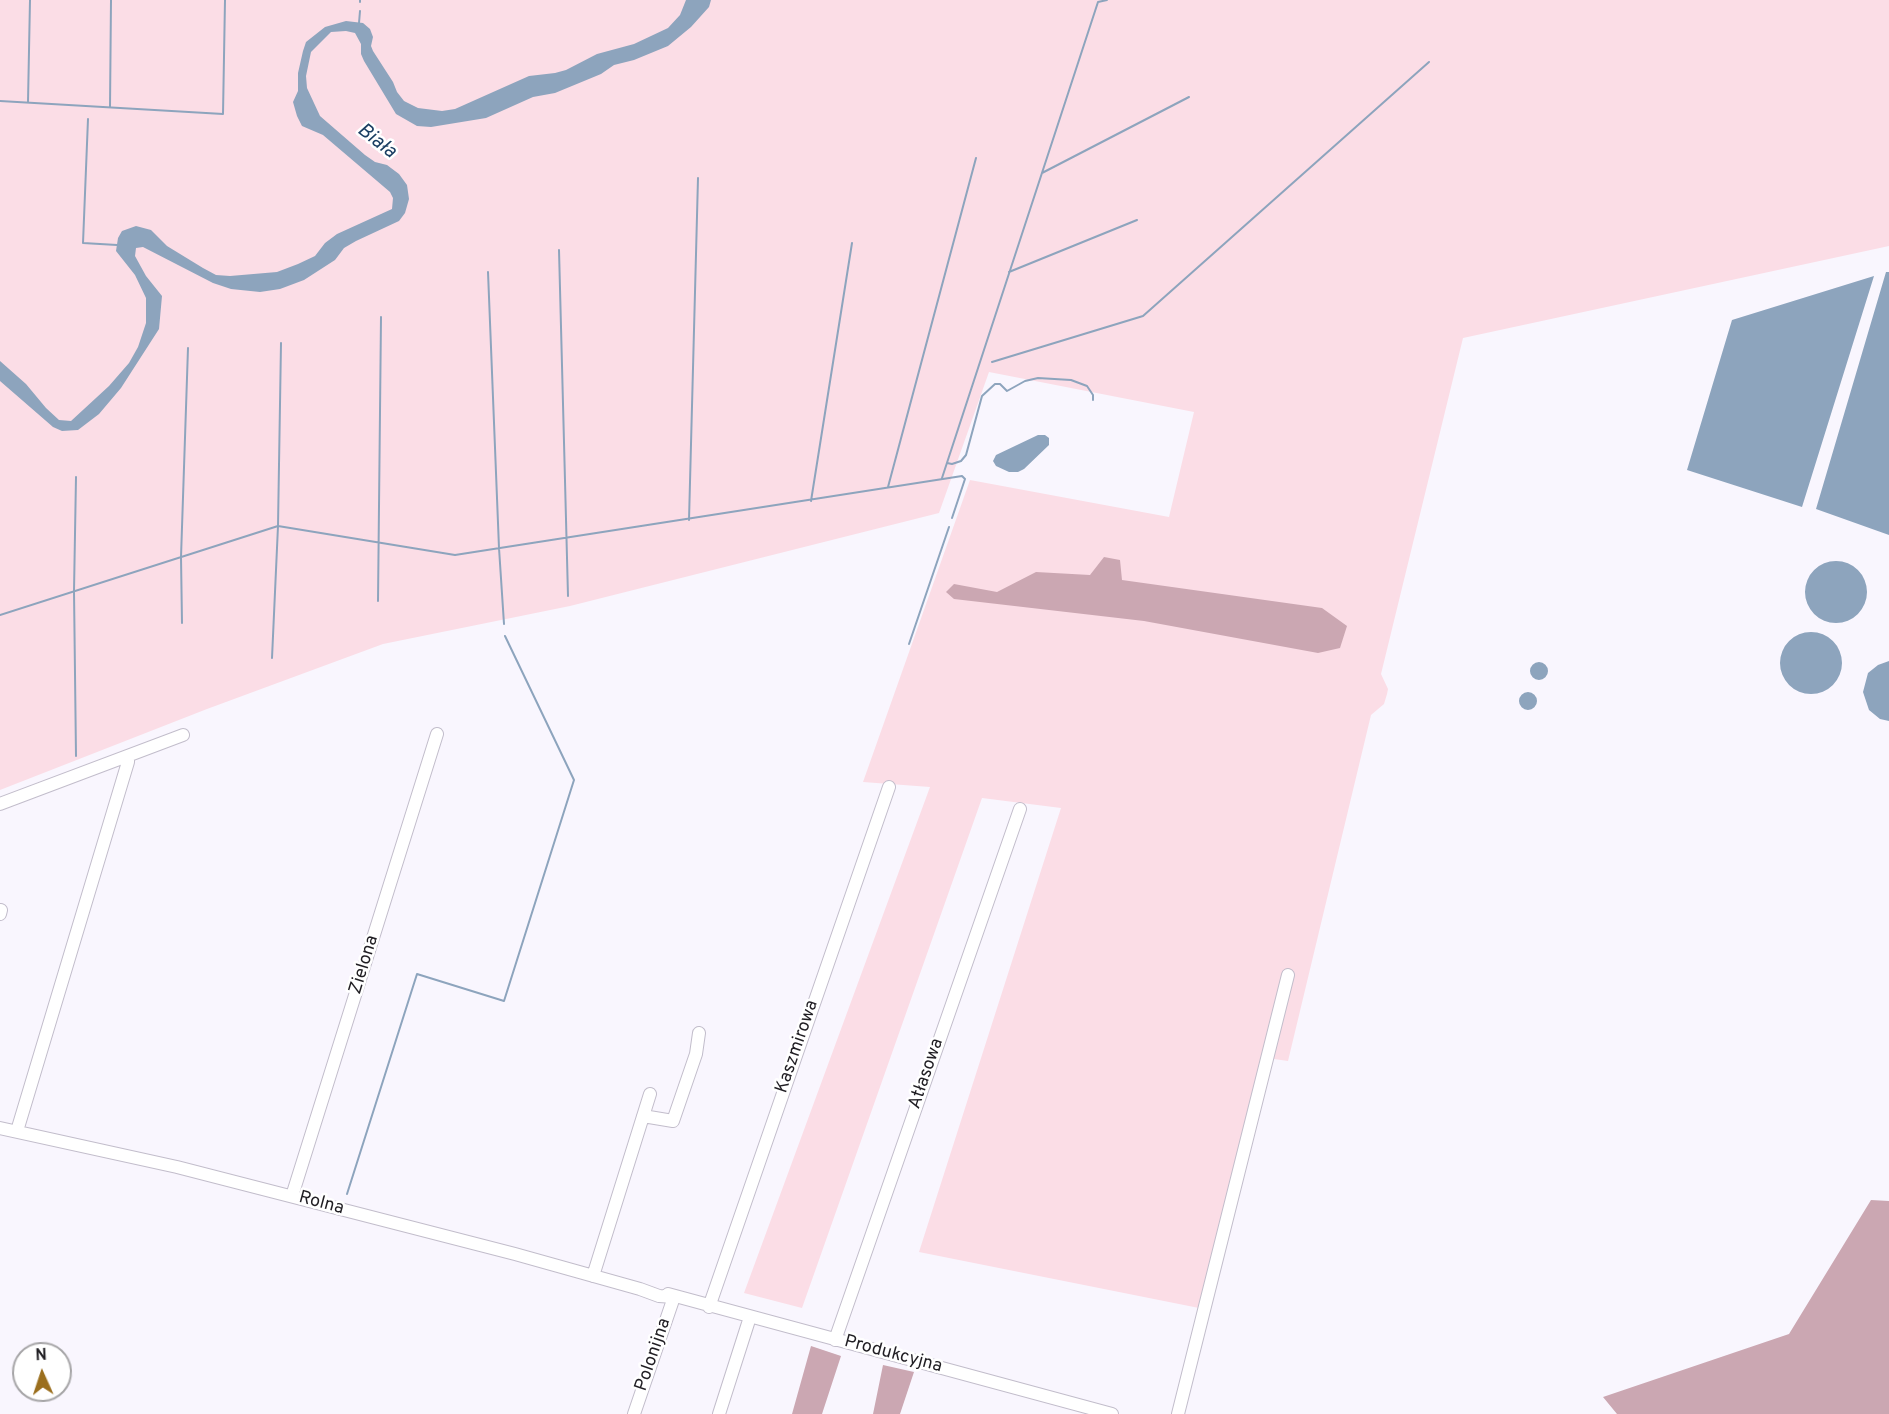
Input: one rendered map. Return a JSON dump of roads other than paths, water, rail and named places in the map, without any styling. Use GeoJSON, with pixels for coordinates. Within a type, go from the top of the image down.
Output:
{"type":"FeatureCollection","features":[{"type":"Feature","properties":{"kind":"street","name":"Zielona"},"geometry":{"type":"LineString","coordinates":[[292,1196],[437,734]]}},
{"type":"Feature","properties":{"kind":"street"},"geometry":{"type":"LineString","coordinates":[[0,804],[183,735]]}},
{"type":"Feature","properties":{"kind":"street"},"geometry":{"type":"LineString","coordinates":[[17,1131],[128,756]]}},
{"type":"Feature","properties":{"kind":"street","name":"Kaszmirowa"},"geometry":{"type":"LineString","coordinates":[[709,1306],[889,787]]}},
{"type":"Feature","properties":{"kind":"street","name":"Atłasowa"},"geometry":{"type":"LineString","coordinates":[[835,1340],[1020,809]]}},
{"type":"Feature","properties":{"kind":"street"},"geometry":{"type":"LineString","coordinates":[[1178,1414],[1288,975]]}},
{"type":"Feature","properties":{"kind":"street"},"geometry":{"type":"LineString","coordinates":[[643,1116],[674,1121],[696,1054],[699,1033]]}},
{"type":"Feature","properties":{"kind":"street"},"geometry":{"type":"LineString","coordinates":[[593,1276],[650,1094]]}},
{"type":"Feature","properties":{"kind":"street","name":"Rolna"},"geometry":{"type":"LineString","coordinates":[[0,1128],[104,1149],[292,1196],[640,1288],[659,1296],[674,1297]]}},
{"type":"Feature","properties":{"kind":"street","name":"Produkcyjna"},"geometry":{"type":"LineString","coordinates":[[674,1297],[1112,1414]]}},
{"type":"Feature","properties":{"kind":"street","name":"Polonijna"},"geometry":{"type":"LineString","coordinates":[[634,1414],[674,1297]]}},
{"type":"Feature","properties":{"kind":"street"},"geometry":{"type":"LineString","coordinates":[[719,1414],[750,1317]]}},
{"type":"Feature","properties":{"kind":"water"},"geometry":{"type":"Polygon","coordinates":[[[686,0],[711,0],[709,7],[691,27],[668,46],[634,60],[614,65],[601,74],[555,93],[533,97],[486,118],[431,127],[417,126],[396,114],[364,61],[361,44],[355,33],[331,32],[311,52],[306,76],[307,88],[320,116],[365,155],[375,162],[387,165],[399,174],[407,185],[409,199],[405,213],[399,221],[344,248],[335,260],[304,280],[280,289],[260,292],[231,289],[213,283],[143,247],[136,248],[135,256],[146,276],[162,296],[159,329],[121,388],[99,414],[78,430],[62,431],[53,427],[0,381],[0,361],[26,384],[59,420],[71,421],[109,386],[129,363],[138,347],[146,323],[146,298],[135,275],[116,251],[118,238],[122,231],[136,226],[151,230],[167,246],[203,268],[216,275],[230,276],[277,272],[298,264],[315,256],[325,243],[337,234],[392,209],[393,198],[390,192],[323,135],[302,126],[297,116],[293,102],[298,91],[298,73],[303,51],[306,42],[325,27],[346,21],[363,23],[370,29],[373,37],[371,46],[373,51],[404,101],[418,108],[442,111],[455,109],[529,76],[566,70],[597,54],[634,44],[668,28],[680,15],[686,0]]]}},
{"type":"Feature","properties":{"kind":"water"},"geometry":{"type":"Polygon","coordinates":[[[1886,272],[1889,272],[1889,535],[1816,509],[1886,272]]]}},
{"type":"Feature","properties":{"kind":"water"},"geometry":{"type":"Polygon","coordinates":[[[1874,276],[1802,507],[1687,470],[1732,320],[1874,276]]]}},
{"type":"Feature","properties":{"kind":"water"},"geometry":{"type":"Polygon","coordinates":[[[1038,435],[1045,435],[1049,438],[1049,445],[1024,469],[1009,472],[996,466],[993,461],[996,455],[1038,435]]]}},
{"type":"Feature","properties":{"kind":"water"},"geometry":{"type":"Polygon","coordinates":[[[1836,561],[1858,570],[1867,592],[1858,614],[1836,623],[1814,614],[1805,592],[1814,570],[1836,561]]]}},
{"type":"Feature","properties":{"kind":"water"},"geometry":{"type":"Polygon","coordinates":[[[1805,632],[1817,632],[1833,641],[1840,651],[1842,663],[1840,675],[1833,685],[1817,694],[1805,694],[1794,689],[1785,680],[1780,669],[1780,657],[1785,646],[1794,637],[1805,632]]]}},
{"type":"Feature","properties":{"kind":"water"},"geometry":{"type":"Polygon","coordinates":[[[1889,661],[1889,721],[1880,719],[1869,710],[1863,692],[1868,673],[1878,665],[1889,661]]]}},
{"type":"Feature","properties":{"kind":"water"},"geometry":{"type":"Polygon","coordinates":[[[1535,662],[1543,662],[1548,667],[1546,678],[1535,680],[1530,675],[1530,667],[1535,662]]]}},
{"type":"Feature","properties":{"kind":"water"},"geometry":{"type":"Polygon","coordinates":[[[1524,692],[1532,692],[1537,697],[1535,708],[1524,710],[1519,705],[1519,697],[1524,692]]]}},
{"type":"Feature","properties":{"kind":"waterway"},"geometry":{"type":"LineString","coordinates":[[28,102],[30,0]]}},
{"type":"Feature","properties":{"kind":"waterway"},"geometry":{"type":"LineString","coordinates":[[110,107],[111,0]]}},
{"type":"Feature","properties":{"kind":"waterway"},"geometry":{"type":"LineString","coordinates":[[0,101],[223,114],[225,0]]}},
{"type":"Feature","properties":{"kind":"waterway"},"geometry":{"type":"LineString","coordinates":[[942,478],[1098,2],[1107,0]]}},
{"type":"Feature","properties":{"kind":"waterway"},"geometry":{"type":"LineString","coordinates":[[359,23],[360,11]]}},
{"type":"Feature","properties":{"kind":"waterway"},"geometry":{"type":"LineString","coordinates":[[992,362],[1143,316],[1429,62]]}},
{"type":"Feature","properties":{"kind":"waterway"},"geometry":{"type":"LineString","coordinates":[[1042,173],[1189,97]]}},
{"type":"Feature","properties":{"kind":"waterway"},"geometry":{"type":"LineString","coordinates":[[88,119],[83,243],[117,245]]}},
{"type":"Feature","properties":{"kind":"waterway"},"geometry":{"type":"LineString","coordinates":[[888,487],[976,158]]}},
{"type":"Feature","properties":{"kind":"waterway"},"geometry":{"type":"LineString","coordinates":[[689,520],[698,178]]}},
{"type":"Feature","properties":{"kind":"waterway"},"geometry":{"type":"LineString","coordinates":[[1009,272],[1137,220]]}},
{"type":"Feature","properties":{"kind":"waterway"},"geometry":{"type":"LineString","coordinates":[[811,501],[852,243]]}},
{"type":"Feature","properties":{"kind":"waterway"},"geometry":{"type":"LineString","coordinates":[[559,250],[568,596]]}},
{"type":"Feature","properties":{"kind":"waterway"},"geometry":{"type":"LineString","coordinates":[[488,272],[504,624]]}},
{"type":"Feature","properties":{"kind":"waterway"},"geometry":{"type":"LineString","coordinates":[[378,601],[381,317]]}},
{"type":"Feature","properties":{"kind":"waterway"},"geometry":{"type":"LineString","coordinates":[[272,658],[278,526],[281,343]]}},
{"type":"Feature","properties":{"kind":"waterway"},"geometry":{"type":"LineString","coordinates":[[182,623],[181,557],[188,348]]}},
{"type":"Feature","properties":{"kind":"waterway"},"geometry":{"type":"LineString","coordinates":[[947,463],[961,461],[966,455],[982,396],[995,384],[1000,384],[1007,391],[1025,381],[1038,378],[1071,380],[1087,386],[1093,395],[1093,400]]}},
{"type":"Feature","properties":{"kind":"waterway"},"geometry":{"type":"LineString","coordinates":[[0,615],[278,526],[455,555],[962,476],[965,479],[952,518]]}},
{"type":"Feature","properties":{"kind":"waterway"},"geometry":{"type":"LineString","coordinates":[[76,477],[74,591],[76,756]]}},
{"type":"Feature","properties":{"kind":"waterway"},"geometry":{"type":"LineString","coordinates":[[909,644],[949,527]]}},
{"type":"Feature","properties":{"kind":"waterway"},"geometry":{"type":"LineString","coordinates":[[347,1194],[417,974],[504,1001],[574,780],[505,636]]}},
{"type":"Feature","properties":{"kind":"water label","name":"Biała"},"geometry":{"type":"Point","coordinates":[376,142]}}]}
